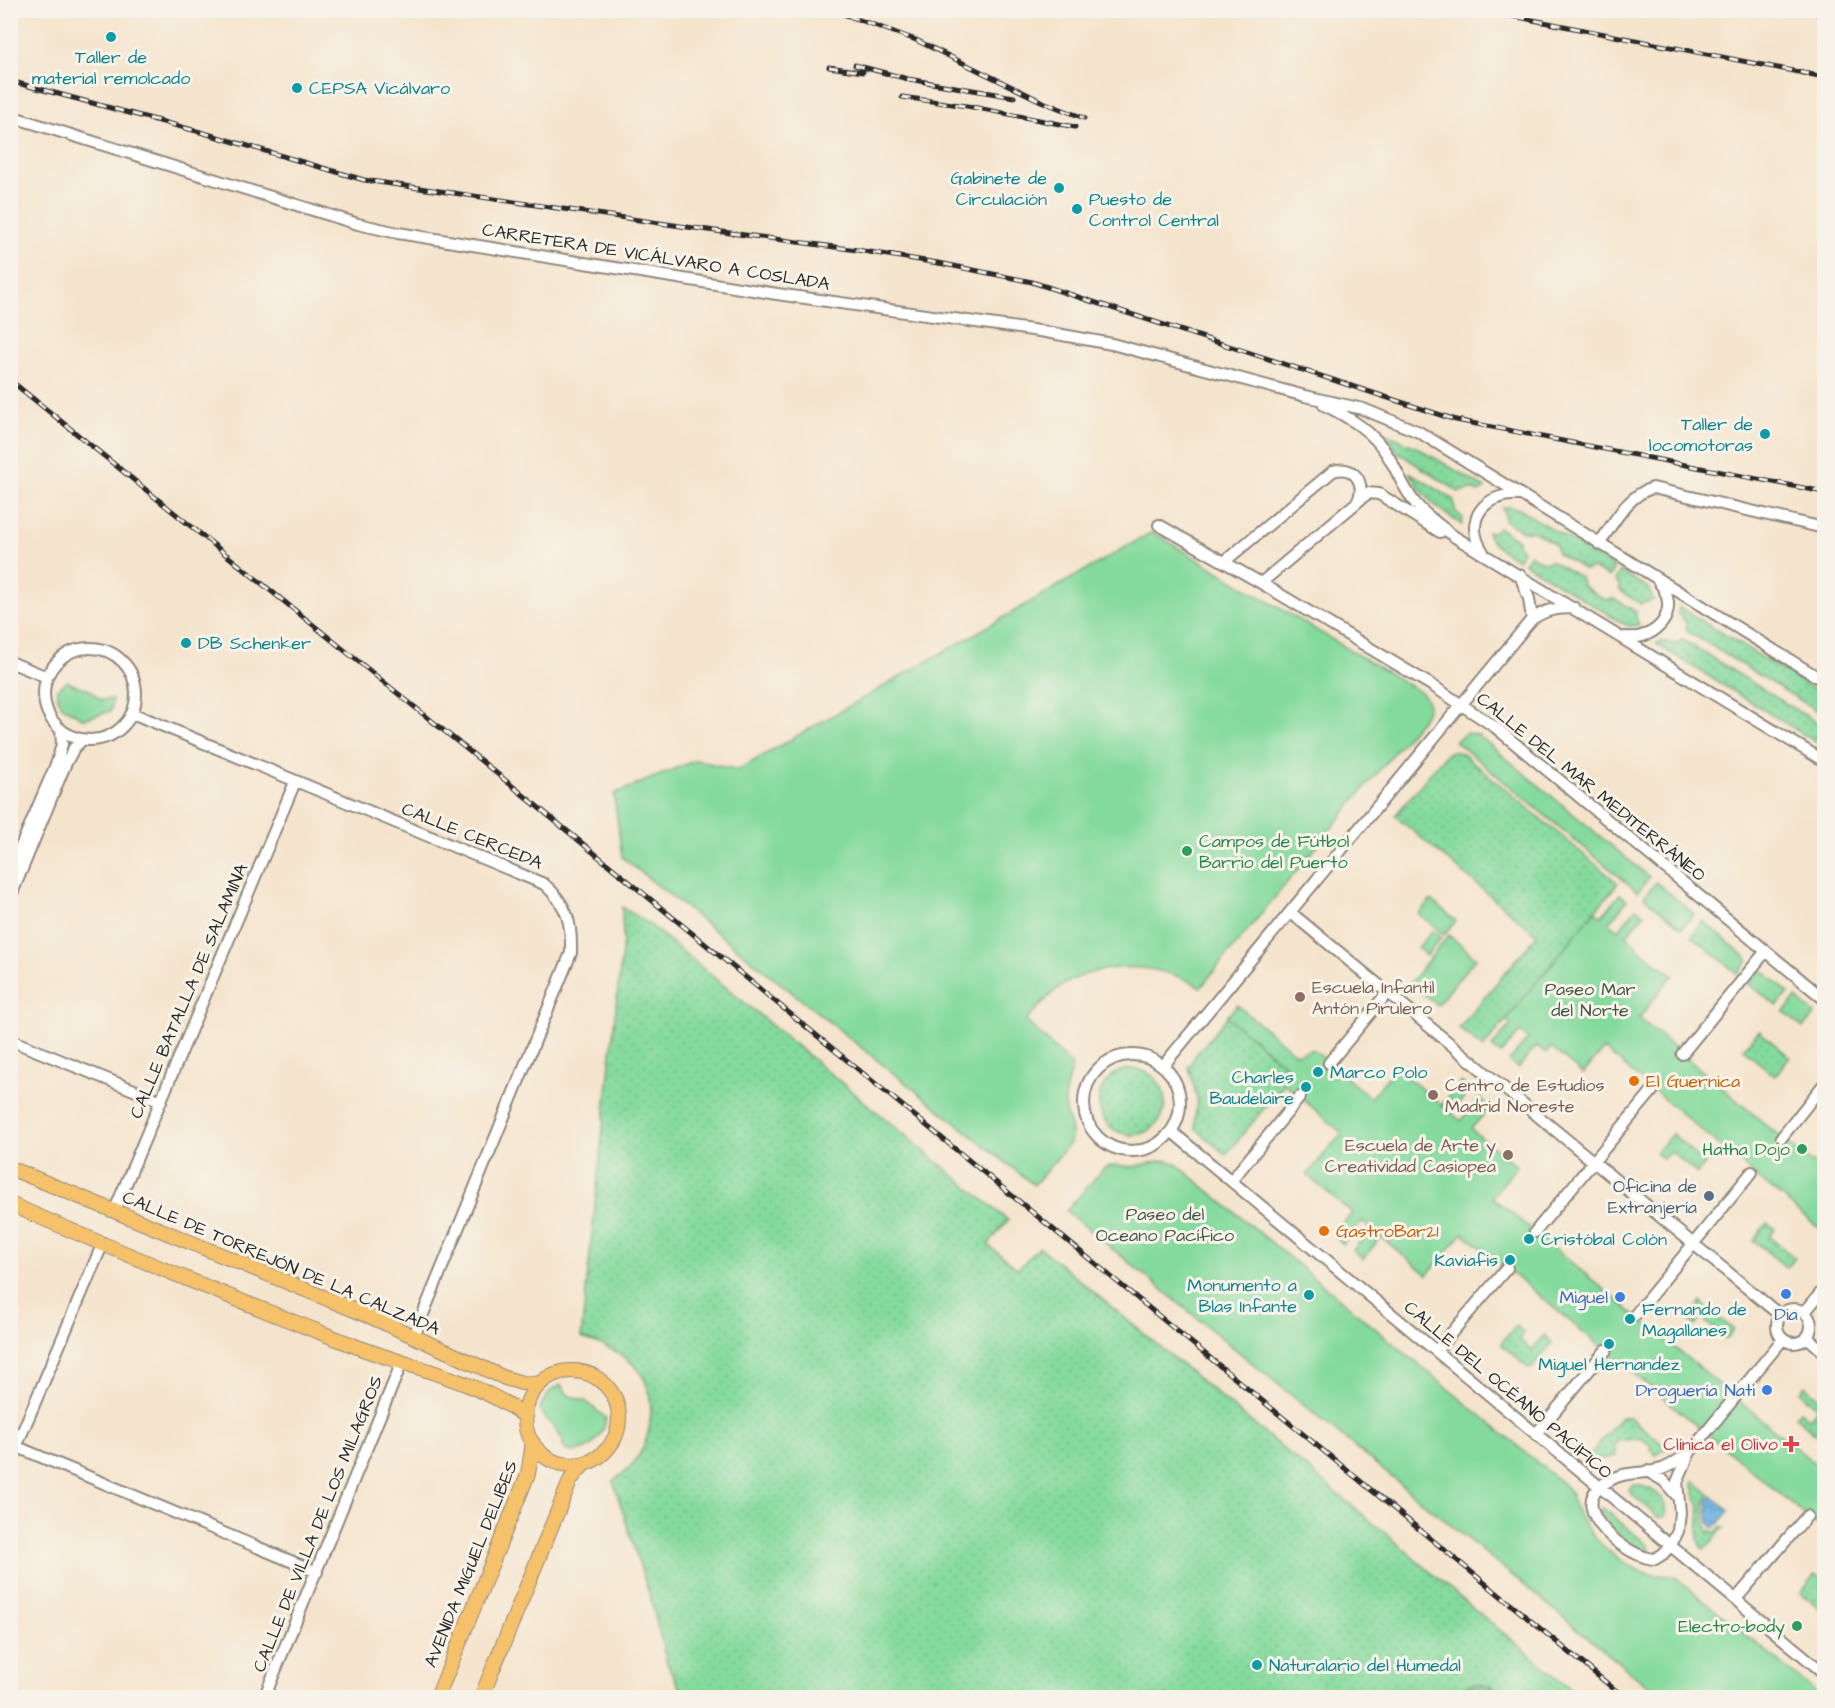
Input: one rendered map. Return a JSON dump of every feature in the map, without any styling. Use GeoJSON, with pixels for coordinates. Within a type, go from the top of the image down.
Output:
{"type":"FeatureCollection","features":[{"type":"Feature","properties":{"kind":"main road","name":"CALLE DE TORREJÓN DE LA CALZADA"},"geometry":{"type":"LineString","coordinates":[[10,1168],[414,1336],[505,1378],[522,1383],[540,1384]]}},
{"type":"Feature","properties":{"kind":"main road"},"geometry":{"type":"LineString","coordinates":[[10,1204],[356,1346],[500,1398],[525,1417]]}},
{"type":"Feature","properties":{"kind":"main road"},"geometry":{"type":"LineString","coordinates":[[567,1371],[583,1372],[597,1378],[609,1388],[616,1401],[619,1417],[617,1432],[610,1446],[599,1457],[585,1463],[561,1463],[550,1459],[533,1443],[525,1417],[529,1399],[540,1384],[552,1375],[567,1371]]}},
{"type":"Feature","properties":{"kind":"main road","name":"AVENIDA MIGUEL DELIBES"},"geometry":{"type":"LineString","coordinates":[[437,1698],[528,1474],[533,1443]]}},
{"type":"Feature","properties":{"kind":"main road"},"geometry":{"type":"LineString","coordinates":[[481,1698],[566,1491],[585,1463]]}},
{"type":"Feature","properties":{"kind":"street","name":"CARRETERA DE VICÁLVARO A COSLADA"},"geometry":{"type":"LineString","coordinates":[[10,116],[358,224],[398,233],[777,294],[1046,332],[1112,344],[1305,396]]}},
{"type":"Feature","properties":{"kind":"street"},"geometry":{"type":"LineString","coordinates":[[1305,396],[1372,412],[1410,427],[1824,681]]}},
{"type":"Feature","properties":{"kind":"street"},"geometry":{"type":"LineString","coordinates":[[1305,396],[1347,417],[1367,431],[1387,454],[1414,502],[1455,537],[1824,761]]}},
{"type":"Feature","properties":{"kind":"street"},"geometry":{"type":"LineString","coordinates":[[1224,562],[1336,470],[1349,470],[1356,475],[1361,486],[1358,501]]}},
{"type":"Feature","properties":{"kind":"street"},"geometry":{"type":"LineString","coordinates":[[1599,544],[1639,493],[1653,488],[1824,528]]}},
{"type":"Feature","properties":{"kind":"street"},"geometry":{"type":"LineString","coordinates":[[1261,583],[1368,493],[1377,493],[1436,530],[1455,537]]}},
{"type":"Feature","properties":{"kind":"street"},"geometry":{"type":"LineString","coordinates":[[1484,554],[1476,536],[1475,527],[1480,510],[1495,498],[1504,495],[1524,496]]}},
{"type":"Feature","properties":{"kind":"street","name":"CALLE DEL MAR MEDITERRÁNEO"},"geometry":{"type":"LineString","coordinates":[[1159,525],[1261,583],[1462,704],[1495,727],[1824,999]]}},
{"type":"Feature","properties":{"kind":"street"},"geometry":{"type":"LineString","coordinates":[[1520,575],[1529,599],[1532,619]]}},
{"type":"Feature","properties":{"kind":"street"},"geometry":{"type":"LineString","coordinates":[[1622,637],[1645,636],[1652,633],[1663,622],[1668,604],[1663,587],[1657,580]]}},
{"type":"Feature","properties":{"kind":"street"},"geometry":{"type":"LineString","coordinates":[[1163,1066],[1532,619],[1554,608],[1575,608]]}},
{"type":"Feature","properties":{"kind":"street"},"geometry":{"type":"LineString","coordinates":[[94,648],[112,654],[127,666],[132,675],[136,694],[132,712],[124,726],[112,735],[97,740],[82,740],[61,730],[54,723],[45,706],[47,677],[58,661],[75,651],[94,648]]}},
{"type":"Feature","properties":{"kind":"street"},"geometry":{"type":"LineString","coordinates":[[10,662],[47,677]]}},
{"type":"Feature","properties":{"kind":"street","name":"CALLE CERCEDA"},"geometry":{"type":"LineString","coordinates":[[132,712],[295,782],[544,884],[558,895],[567,914],[571,933],[571,953],[414,1336]]}},
{"type":"Feature","properties":{"kind":"street"},"geometry":{"type":"LineString","coordinates":[[10,872],[57,762],[62,744],[61,730]]}},
{"type":"Feature","properties":{"kind":"street"},"geometry":{"type":"LineString","coordinates":[[10,898],[65,765],[74,748],[82,740]]}},
{"type":"Feature","properties":{"kind":"street","name":"CALLE BATALLA DE SALAMINA"},"geometry":{"type":"LineString","coordinates":[[114,1212],[295,782]]}},
{"type":"Feature","properties":{"kind":"street"},"geometry":{"type":"LineString","coordinates":[[1290,912],[1781,1316]]}},
{"type":"Feature","properties":{"kind":"street"},"geometry":{"type":"LineString","coordinates":[[1682,1054],[1766,951]]}},
{"type":"Feature","properties":{"kind":"street"},"geometry":{"type":"LineString","coordinates":[[1329,1063],[1388,992]]}},
{"type":"Feature","properties":{"kind":"street"},"geometry":{"type":"LineString","coordinates":[[10,1040],[161,1101]]}},
{"type":"Feature","properties":{"kind":"street"},"geometry":{"type":"LineString","coordinates":[[1137,1055],[1155,1060],[1163,1066],[1175,1080],[1180,1097],[1179,1115],[1171,1131],[1163,1140],[1144,1149],[1122,1150],[1102,1140],[1089,1123],[1085,1113],[1085,1091],[1095,1072],[1119,1056],[1137,1055]]}},
{"type":"Feature","properties":{"kind":"street"},"geometry":{"type":"LineString","coordinates":[[1782,1137],[1824,1084]]}},
{"type":"Feature","properties":{"kind":"street"},"geometry":{"type":"LineString","coordinates":[[1535,1232],[1653,1090]]}},
{"type":"Feature","properties":{"kind":"street"},"geometry":{"type":"LineString","coordinates":[[1231,1182],[1300,1097]]}},
{"type":"Feature","properties":{"kind":"street","name":"CALLE DEL OCÉANO PACÍFICO"},"geometry":{"type":"LineString","coordinates":[[1171,1131],[1824,1673]]}},
{"type":"Feature","properties":{"kind":"street"},"geometry":{"type":"LineString","coordinates":[[1635,1315],[1752,1173]]}},
{"type":"Feature","properties":{"kind":"street"},"geometry":{"type":"LineString","coordinates":[[10,1461],[14,1446],[103,1243]]}},
{"type":"Feature","properties":{"kind":"street"},"geometry":{"type":"LineString","coordinates":[[1436,1352],[1507,1268]]}},
{"type":"Feature","properties":{"kind":"street"},"geometry":{"type":"LineString","coordinates":[[1804,1313],[1824,1289]]}},
{"type":"Feature","properties":{"kind":"street"},"geometry":{"type":"LineString","coordinates":[[1789,1310],[1804,1313],[1810,1322],[1807,1337],[1798,1342],[1788,1342],[1783,1339],[1778,1330],[1781,1316],[1789,1310]]}},
{"type":"Feature","properties":{"kind":"street"},"geometry":{"type":"LineString","coordinates":[[1807,1337],[1824,1352]]}},
{"type":"Feature","properties":{"kind":"street"},"geometry":{"type":"LineString","coordinates":[[1690,1452],[1668,1466],[1623,1474],[1599,1486],[1592,1495],[1591,1507],[1603,1527],[1617,1542],[1636,1555],[1649,1559],[1660,1557],[1671,1545],[1680,1525],[1677,1478],[1690,1452],[1783,1339]]}},
{"type":"Feature","properties":{"kind":"street"},"geometry":{"type":"LineString","coordinates":[[1536,1434],[1606,1350]]}},
{"type":"Feature","properties":{"kind":"street","name":"CALLE DE VILLA DE LOS MILAGROS"},"geometry":{"type":"LineString","coordinates":[[264,1698],[402,1362]]}},
{"type":"Feature","properties":{"kind":"street"},"geometry":{"type":"LineString","coordinates":[[14,1446],[317,1572]]}},
{"type":"Feature","properties":{"kind":"street"},"geometry":{"type":"LineString","coordinates":[[1647,1471],[1664,1481],[1678,1497]]}},
{"type":"Feature","properties":{"kind":"street"},"geometry":{"type":"LineString","coordinates":[[1736,1599],[1807,1516]]}},
{"type":"Feature","properties":{"kind":"green space"},"geometry":{"type":"Polygon","coordinates":[[[1385,433],[1420,449],[1485,488],[1479,492],[1470,489],[1459,492],[1397,452],[1385,433]]]}},
{"type":"Feature","properties":{"kind":"green space"},"geometry":{"type":"Polygon","coordinates":[[[1409,472],[1454,500],[1455,511],[1463,518],[1462,525],[1432,502],[1409,472]]]}},
{"type":"Feature","properties":{"kind":"green space"},"geometry":{"type":"Polygon","coordinates":[[[1502,507],[1519,509],[1614,567],[1609,577],[1593,568],[1585,570],[1557,553],[1555,544],[1533,531],[1523,531],[1504,520],[1502,507]]]}},
{"type":"Feature","properties":{"kind":"green space"},"geometry":{"type":"Polygon","coordinates":[[[1499,528],[1518,540],[1518,545],[1523,550],[1517,560],[1499,548],[1489,537],[1487,532],[1493,532],[1499,528]]]}},
{"type":"Feature","properties":{"kind":"green space"},"geometry":{"type":"Polygon","coordinates":[[[1152,532],[1422,693],[1428,707],[1424,716],[1201,987],[1167,973],[1150,969],[1114,968],[1097,971],[1058,988],[1026,1021],[1072,1065],[1065,1099],[1071,1134],[1070,1143],[1034,1185],[622,857],[614,794],[696,760],[738,770],[1152,532]]]}},
{"type":"Feature","properties":{"kind":"green space"},"geometry":{"type":"Polygon","coordinates":[[[1530,554],[1542,562],[1552,561],[1580,577],[1583,586],[1605,600],[1615,599],[1636,612],[1639,625],[1629,626],[1622,623],[1524,563],[1530,554]]]}},
{"type":"Feature","properties":{"kind":"green space"},"geometry":{"type":"Polygon","coordinates":[[[1620,571],[1648,588],[1654,600],[1641,604],[1620,591],[1619,584],[1615,580],[1620,571]]]}},
{"type":"Feature","properties":{"kind":"green space"},"geometry":{"type":"Polygon","coordinates":[[[1679,607],[1824,695],[1824,715],[1687,631],[1686,622],[1678,614],[1679,607]]]}},
{"type":"Feature","properties":{"kind":"green space"},"geometry":{"type":"Polygon","coordinates":[[[1683,640],[1824,727],[1824,747],[1656,644],[1662,641],[1674,644],[1683,640]]]}},
{"type":"Feature","properties":{"kind":"green space"},"geometry":{"type":"Polygon","coordinates":[[[68,681],[90,690],[102,700],[112,699],[111,711],[84,719],[63,707],[58,699],[57,689],[68,681]]]}},
{"type":"Feature","properties":{"kind":"green space"},"geometry":{"type":"Polygon","coordinates":[[[1466,733],[1478,735],[1649,877],[1638,892],[1455,741],[1466,733]]]}},
{"type":"Feature","properties":{"kind":"green space"},"geometry":{"type":"Polygon","coordinates":[[[1452,751],[1463,754],[1618,883],[1483,1048],[1459,1028],[1537,935],[1395,816],[1446,754],[1452,751]]]}},
{"type":"Feature","properties":{"kind":"green space"},"geometry":{"type":"Polygon","coordinates":[[[1656,882],[1694,914],[1682,928],[1644,897],[1656,882]]]}},
{"type":"Feature","properties":{"kind":"green space","name":"Paseo Mar del Norte"},"geometry":{"type":"Polygon","coordinates":[[[1620,894],[1627,900],[1609,923],[1619,930],[1636,908],[1644,914],[1626,936],[1636,947],[1674,976],[1669,979],[1639,1018],[1824,1171],[1824,1232],[1604,1049],[1583,1074],[1551,1048],[1546,1053],[1537,1046],[1518,1068],[1509,1061],[1528,1039],[1520,1032],[1501,1054],[1492,1047],[1511,1024],[1506,1020],[1595,911],[1602,916],[1620,894]]]}},
{"type":"Feature","properties":{"kind":"green space"},"geometry":{"type":"Polygon","coordinates":[[[1431,900],[1456,921],[1444,935],[1419,914],[1431,900]]]}},
{"type":"Feature","properties":{"kind":"green space"},"geometry":{"type":"Polygon","coordinates":[[[622,907],[649,924],[1008,1220],[988,1245],[1018,1269],[1039,1247],[1581,1697],[684,1697],[667,1663],[651,1600],[613,1481],[631,1466],[645,1443],[651,1416],[648,1389],[643,1376],[623,1356],[581,1338],[623,940],[622,907]]]}},
{"type":"Feature","properties":{"kind":"green space"},"geometry":{"type":"Polygon","coordinates":[[[1703,921],[1747,958],[1748,961],[1738,974],[1692,936],[1703,921]]]}},
{"type":"Feature","properties":{"kind":"green space"},"geometry":{"type":"Polygon","coordinates":[[[1432,931],[1441,938],[1426,956],[1418,948],[1432,931]]]}},
{"type":"Feature","properties":{"kind":"green space"},"geometry":{"type":"Polygon","coordinates":[[[1449,935],[1476,958],[1437,1005],[1410,983],[1449,935]]]}},
{"type":"Feature","properties":{"kind":"green space"},"geometry":{"type":"Polygon","coordinates":[[[1759,971],[1763,971],[1789,993],[1777,1006],[1749,984],[1759,971]]]}},
{"type":"Feature","properties":{"kind":"green space"},"geometry":{"type":"Polygon","coordinates":[[[1796,998],[1815,1014],[1803,1028],[1784,1012],[1796,998]]]}},
{"type":"Feature","properties":{"kind":"green space"},"geometry":{"type":"Polygon","coordinates":[[[1237,1005],[1296,1054],[1313,1049],[1370,1098],[1396,1068],[1461,1121],[1480,1098],[1490,1107],[1471,1129],[1517,1166],[1492,1197],[1824,1471],[1824,1530],[1463,1233],[1427,1275],[1381,1237],[1363,1259],[1353,1250],[1371,1229],[1362,1221],[1343,1244],[1333,1235],[1352,1213],[1307,1175],[1342,1133],[1284,1083],[1286,1066],[1227,1017],[1237,1005]]]}},
{"type":"Feature","properties":{"kind":"green space"},"geometry":{"type":"Polygon","coordinates":[[[1227,1017],[1286,1066],[1284,1084],[1226,1155],[1196,1129],[1197,1098],[1189,1067],[1195,1056],[1227,1017]]]}},
{"type":"Feature","properties":{"kind":"green space"},"geometry":{"type":"Polygon","coordinates":[[[1759,1031],[1790,1057],[1775,1076],[1743,1049],[1759,1031]]]}},
{"type":"Feature","properties":{"kind":"green space"},"geometry":{"type":"Polygon","coordinates":[[[1125,1069],[1139,1069],[1151,1074],[1160,1083],[1165,1102],[1163,1115],[1156,1126],[1139,1135],[1125,1135],[1113,1130],[1104,1121],[1099,1109],[1099,1095],[1104,1083],[1113,1074],[1125,1069]]]}},
{"type":"Feature","properties":{"kind":"green space"},"geometry":{"type":"Polygon","coordinates":[[[1461,1082],[1470,1090],[1452,1112],[1442,1104],[1461,1082]]]}},
{"type":"Feature","properties":{"kind":"green space"},"geometry":{"type":"Polygon","coordinates":[[[1672,1134],[1705,1164],[1697,1174],[1671,1151],[1663,1159],[1656,1153],[1672,1134]]]}},
{"type":"Feature","properties":{"kind":"green space","name":"Paseo del Oceano Pacífico"},"geometry":{"type":"Polygon","coordinates":[[[1165,1160],[1175,1163],[1561,1482],[1569,1491],[1584,1524],[1608,1551],[1639,1570],[1653,1575],[1674,1576],[1822,1697],[1661,1697],[1066,1211],[1104,1168],[1116,1165],[1132,1167],[1165,1160]]]}},
{"type":"Feature","properties":{"kind":"green space"},"geometry":{"type":"Polygon","coordinates":[[[1767,1223],[1775,1229],[1769,1237],[1795,1258],[1787,1268],[1753,1240],[1767,1223]]]}},
{"type":"Feature","properties":{"kind":"green space"},"geometry":{"type":"Polygon","coordinates":[[[1701,1302],[1734,1330],[1727,1339],[1701,1318],[1695,1326],[1687,1319],[1701,1302]]]}},
{"type":"Feature","properties":{"kind":"green space"},"geometry":{"type":"Polygon","coordinates":[[[1516,1326],[1524,1333],[1520,1340],[1532,1350],[1545,1335],[1552,1343],[1532,1368],[1529,1369],[1502,1345],[1516,1326]]]}},
{"type":"Feature","properties":{"kind":"green space"},"geometry":{"type":"Polygon","coordinates":[[[561,1385],[568,1395],[585,1401],[606,1418],[598,1439],[586,1449],[572,1451],[564,1449],[562,1438],[539,1409],[550,1391],[561,1385]]]}},
{"type":"Feature","properties":{"kind":"green space"},"geometry":{"type":"Polygon","coordinates":[[[1805,1385],[1824,1402],[1824,1428],[1818,1436],[1795,1417],[1800,1411],[1809,1419],[1818,1408],[1800,1392],[1805,1385]]]}},
{"type":"Feature","properties":{"kind":"green space"},"geometry":{"type":"Polygon","coordinates":[[[1621,1417],[1629,1417],[1668,1448],[1656,1455],[1650,1449],[1651,1446],[1641,1438],[1618,1441],[1614,1446],[1616,1456],[1599,1460],[1589,1456],[1621,1417]]]}},
{"type":"Feature","properties":{"kind":"green space"},"geometry":{"type":"Polygon","coordinates":[[[1693,1480],[1710,1494],[1704,1502],[1707,1531],[1709,1533],[1711,1530],[1715,1533],[1721,1526],[1724,1528],[1704,1550],[1699,1541],[1700,1514],[1693,1480]]]}},
{"type":"Feature","properties":{"kind":"green space"},"geometry":{"type":"Polygon","coordinates":[[[1632,1485],[1645,1487],[1657,1493],[1664,1503],[1666,1516],[1659,1518],[1631,1494],[1629,1490],[1632,1485]]]}},
{"type":"Feature","properties":{"kind":"green space"},"geometry":{"type":"Polygon","coordinates":[[[1601,1508],[1648,1545],[1650,1551],[1632,1543],[1613,1529],[1599,1511],[1601,1508]]]}},
{"type":"Feature","properties":{"kind":"green space"},"geometry":{"type":"Polygon","coordinates":[[[1816,1574],[1824,1581],[1820,1588],[1824,1592],[1824,1612],[1801,1593],[1816,1574]]]}},
{"type":"Feature","properties":{"kind":"green space"},"geometry":{"type":"Polygon","coordinates":[[[1473,1684],[1490,1685],[1505,1697],[1437,1697],[1473,1684]]]}},
{"type":"Feature","properties":{"kind":"water"},"geometry":{"type":"Polygon","coordinates":[[[1712,1496],[1729,1511],[1714,1528],[1709,1523],[1707,1502],[1712,1496]]]}},
{"type":"Feature","properties":{"kind":"railway"},"geometry":{"type":"LineString","coordinates":[[832,10],[916,40],[1043,102],[1084,118]]}},
{"type":"Feature","properties":{"kind":"railway"},"geometry":{"type":"LineString","coordinates":[[903,10],[969,15],[1035,10]]}},
{"type":"Feature","properties":{"kind":"railway"},"geometry":{"type":"LineString","coordinates":[[1482,10],[1824,77]]}},
{"type":"Feature","properties":{"kind":"railway"},"geometry":{"type":"LineString","coordinates":[[855,65],[908,79],[1014,97]]}},
{"type":"Feature","properties":{"kind":"railway"},"geometry":{"type":"LineString","coordinates":[[829,67],[863,72]]}},
{"type":"Feature","properties":{"kind":"railway"},"geometry":{"type":"LineString","coordinates":[[10,81],[204,133],[364,180],[857,250],[944,264],[1032,282],[1456,420],[1824,492]]}},
{"type":"Feature","properties":{"kind":"railway"},"geometry":{"type":"LineString","coordinates":[[902,97],[967,106],[1075,127]]}},
{"type":"Feature","properties":{"kind":"railway"},"geometry":{"type":"LineString","coordinates":[[10,380],[516,789],[1625,1698]]}},
{"type":"Feature","properties":{"kind":"place","name":"Taller de material remolcado"},"geometry":{"type":"Point","coordinates":[111,37]}},
{"type":"Feature","properties":{"kind":"place","name":"CEPSA Vicálvaro"},"geometry":{"type":"Point","coordinates":[297,88]}},
{"type":"Feature","properties":{"kind":"place","name":"Gabinete de Circulación"},"geometry":{"type":"Point","coordinates":[1059,188]}},
{"type":"Feature","properties":{"kind":"place","name":"Puesto de Control Central"},"geometry":{"type":"Point","coordinates":[1077,209]}},
{"type":"Feature","properties":{"kind":"place","name":"Taller de locomotoras"},"geometry":{"type":"Point","coordinates":[1765,434]}},
{"type":"Feature","properties":{"kind":"place","name":"DB Schenker"},"geometry":{"type":"Point","coordinates":[186,643]}},
{"type":"Feature","properties":{"kind":"place","name":"Campos de Fútbol Barrio del Puerto"},"geometry":{"type":"Point","coordinates":[1187,851]}},
{"type":"Feature","properties":{"kind":"place","name":"Escuela Infantil Antón Pirulero"},"geometry":{"type":"Point","coordinates":[1300,997]}},
{"type":"Feature","properties":{"kind":"place","name":"Marco Polo"},"geometry":{"type":"Point","coordinates":[1318,1072]}},
{"type":"Feature","properties":{"kind":"place","name":"El Guernica"},"geometry":{"type":"Point","coordinates":[1634,1081]}},
{"type":"Feature","properties":{"kind":"place","name":"Charles Baudelaire"},"geometry":{"type":"Point","coordinates":[1306,1087]}},
{"type":"Feature","properties":{"kind":"place","name":"Centro de Estudios Madrid Noreste"},"geometry":{"type":"Point","coordinates":[1433,1095]}},
{"type":"Feature","properties":{"kind":"place","name":"Hatha Dojo"},"geometry":{"type":"Point","coordinates":[1802,1149]}},
{"type":"Feature","properties":{"kind":"place","name":"Escuela de Arte y Creatividad Casiopea"},"geometry":{"type":"Point","coordinates":[1508,1155]}},
{"type":"Feature","properties":{"kind":"place","name":"Oficina de Extranjería"},"geometry":{"type":"Point","coordinates":[1709,1196]}},
{"type":"Feature","properties":{"kind":"place","name":"GastroBar21"},"geometry":{"type":"Point","coordinates":[1324,1231]}},
{"type":"Feature","properties":{"kind":"place","name":"Cristóbal Colón"},"geometry":{"type":"Point","coordinates":[1529,1239]}},
{"type":"Feature","properties":{"kind":"place","name":"Kaviafis"},"geometry":{"type":"Point","coordinates":[1510,1260]}},
{"type":"Feature","properties":{"kind":"place","name":"Dia"},"geometry":{"type":"Point","coordinates":[1786,1294]}},
{"type":"Feature","properties":{"kind":"place","name":"Monumento a Blas Infante"},"geometry":{"type":"Point","coordinates":[1309,1295]}},
{"type":"Feature","properties":{"kind":"place","name":"Miguel"},"geometry":{"type":"Point","coordinates":[1620,1297]}},
{"type":"Feature","properties":{"kind":"place","name":"Fernando de Magallanes"},"geometry":{"type":"Point","coordinates":[1630,1319]}},
{"type":"Feature","properties":{"kind":"place","name":"Miguel Hernandez"},"geometry":{"type":"Point","coordinates":[1609,1344]}},
{"type":"Feature","properties":{"kind":"place","name":"Droguería Nati"},"geometry":{"type":"Point","coordinates":[1767,1390]}},
{"type":"Feature","properties":{"kind":"place","name":"Clínica el Olivo"},"geometry":{"type":"Point","coordinates":[1791,1444]}},
{"type":"Feature","properties":{"kind":"place","name":"Electro-body"},"geometry":{"type":"Point","coordinates":[1797,1626]}},
{"type":"Feature","properties":{"kind":"place","name":"Naturalario del Humedal"},"geometry":{"type":"Point","coordinates":[1257,1665]}}]}
